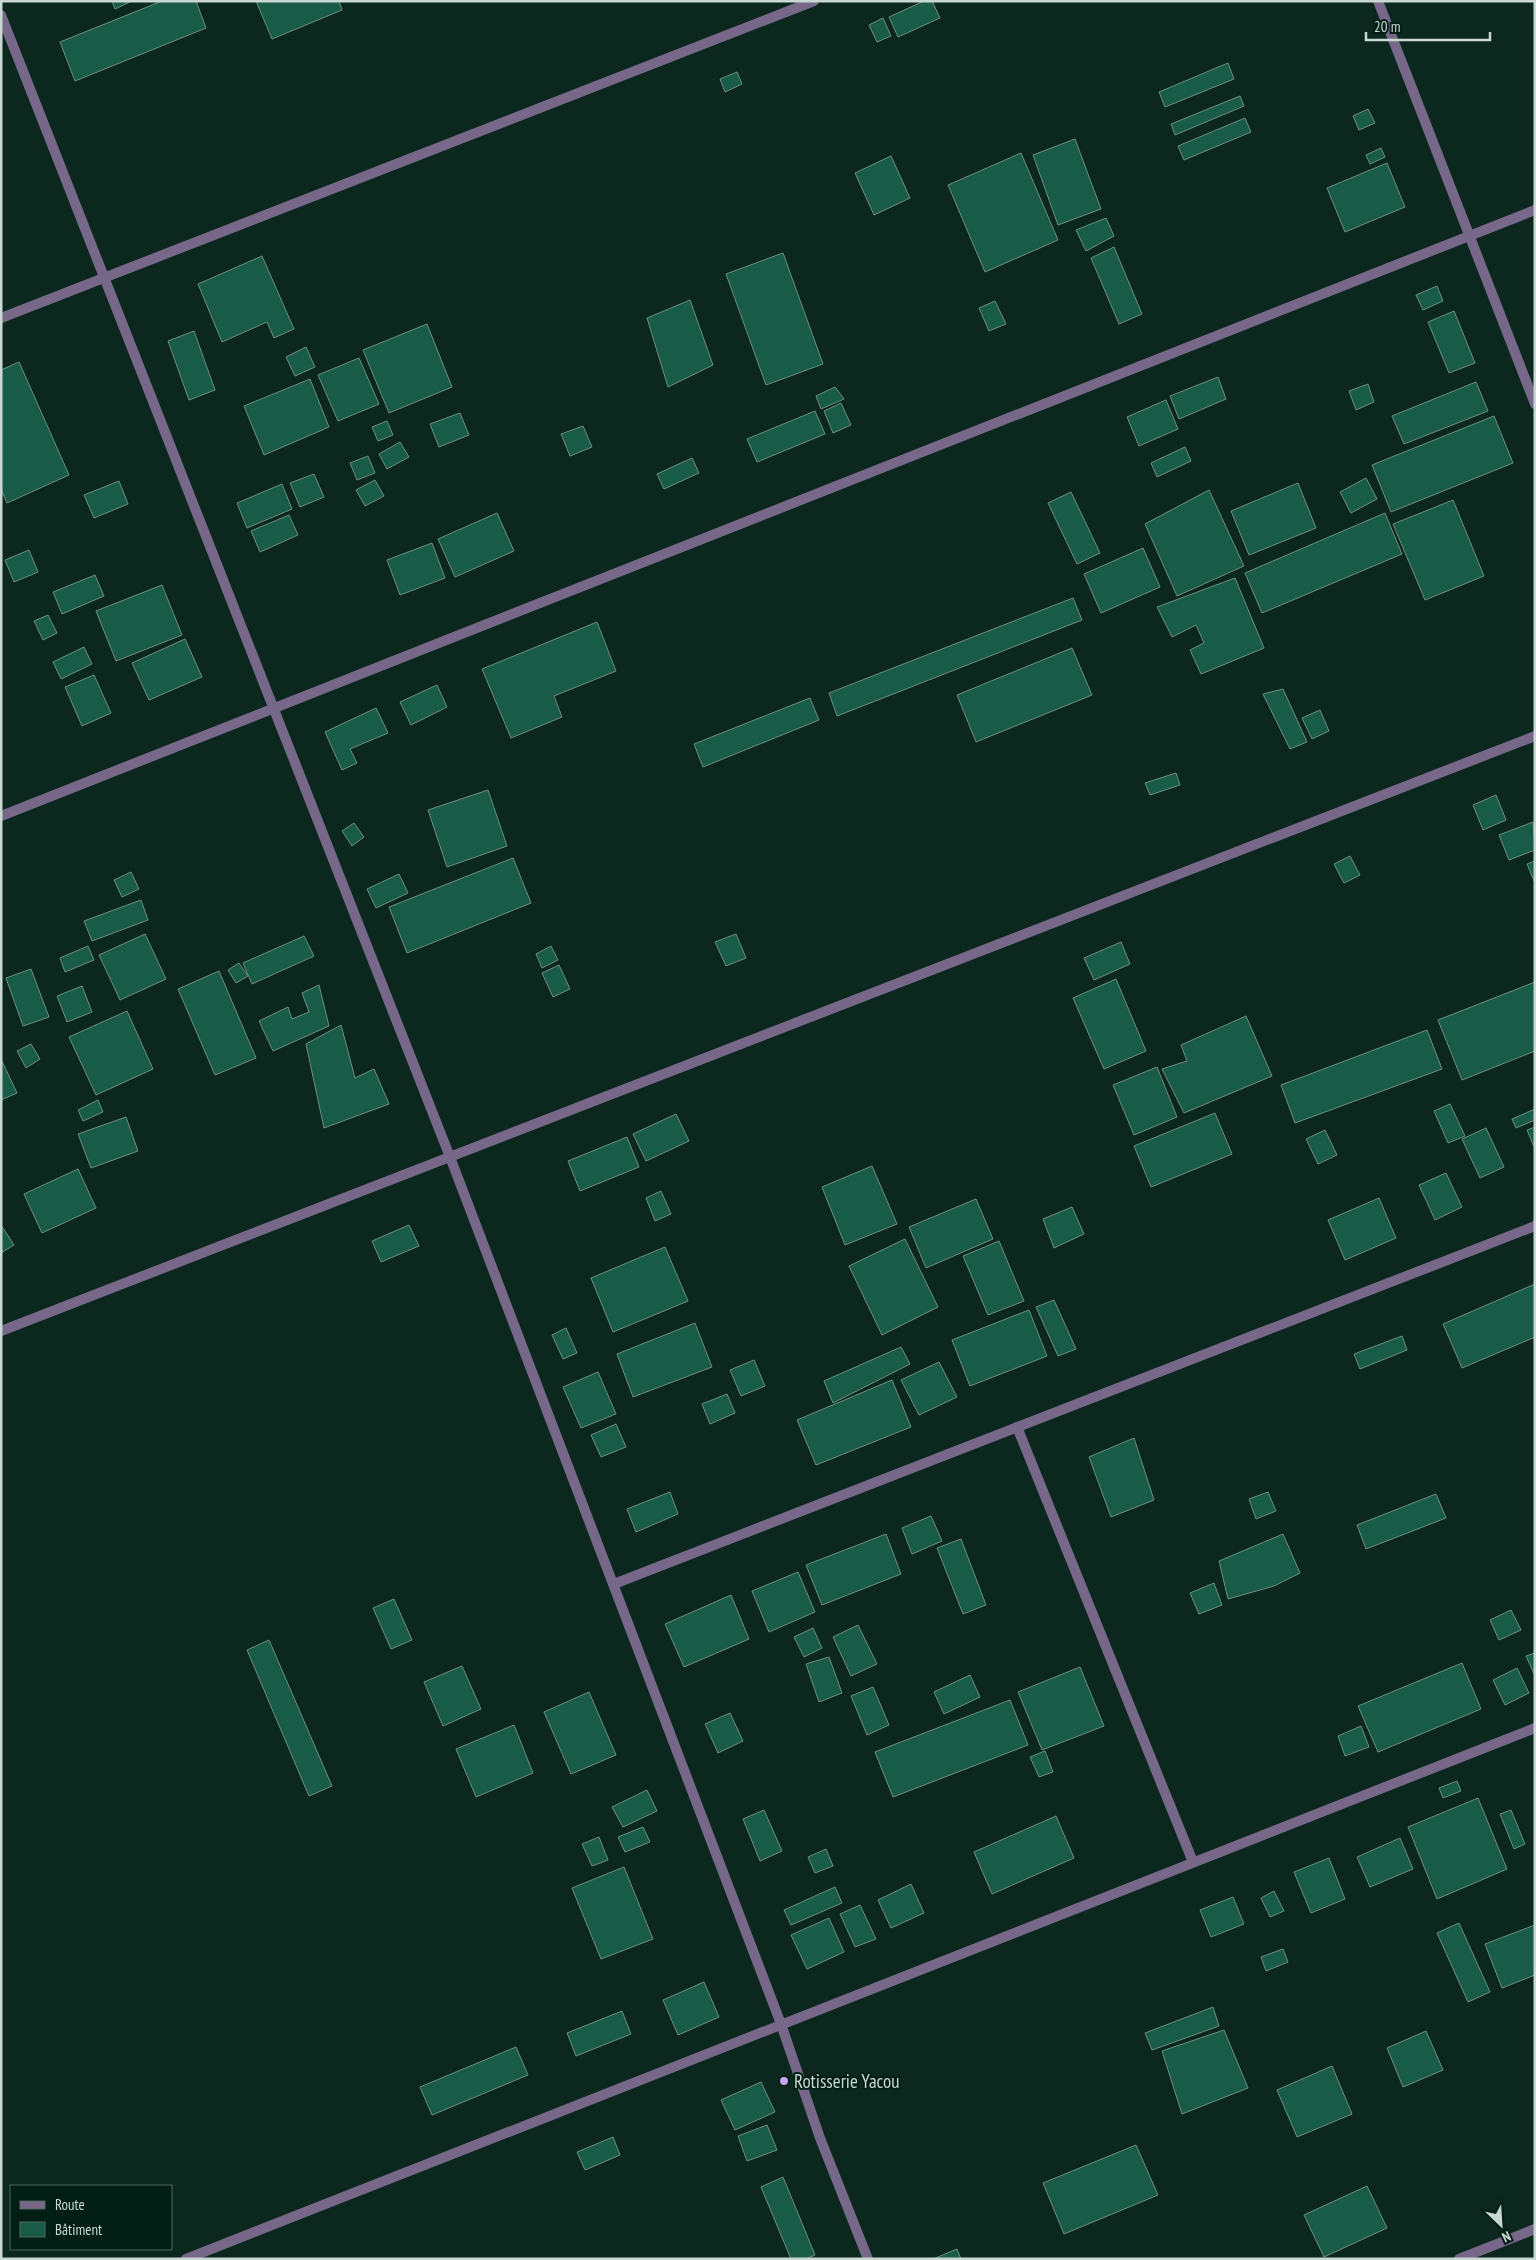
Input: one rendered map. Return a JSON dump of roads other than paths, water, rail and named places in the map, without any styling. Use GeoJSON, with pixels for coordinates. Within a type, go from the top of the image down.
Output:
{"type":"FeatureCollection","features":[{"type":"Feature","properties":{"kind":"street"},"geometry":{"type":"LineString","coordinates":[[1,318],[814,1]]}},
{"type":"Feature","properties":{"kind":"street"},"geometry":{"type":"LineString","coordinates":[[1378,1],[1535,404]]}},
{"type":"Feature","properties":{"kind":"street"},"geometry":{"type":"LineString","coordinates":[[1,15],[450,1157],[781,2024],[820,2138],[868,2259]]}},
{"type":"Feature","properties":{"kind":"street"},"geometry":{"type":"LineString","coordinates":[[1,816],[1535,210]]}},
{"type":"Feature","properties":{"kind":"street"},"geometry":{"type":"LineString","coordinates":[[1,1331],[1535,736]]}},
{"type":"Feature","properties":{"kind":"street"},"geometry":{"type":"LineString","coordinates":[[614,1584],[1535,1226]]}},
{"type":"Feature","properties":{"kind":"street"},"geometry":{"type":"LineString","coordinates":[[1017,1427],[1193,1862]]}},
{"type":"Feature","properties":{"kind":"street"},"geometry":{"type":"LineString","coordinates":[[186,2259],[1535,1728]]}},
{"type":"Feature","properties":{"kind":"street"},"geometry":{"type":"LineString","coordinates":[[1459,2259],[1535,2229]]}},
{"type":"Feature","properties":{"kind":"place","name":"Rotisserie Yacou"},"geometry":{"type":"Point","coordinates":[784,2081]}}]}
